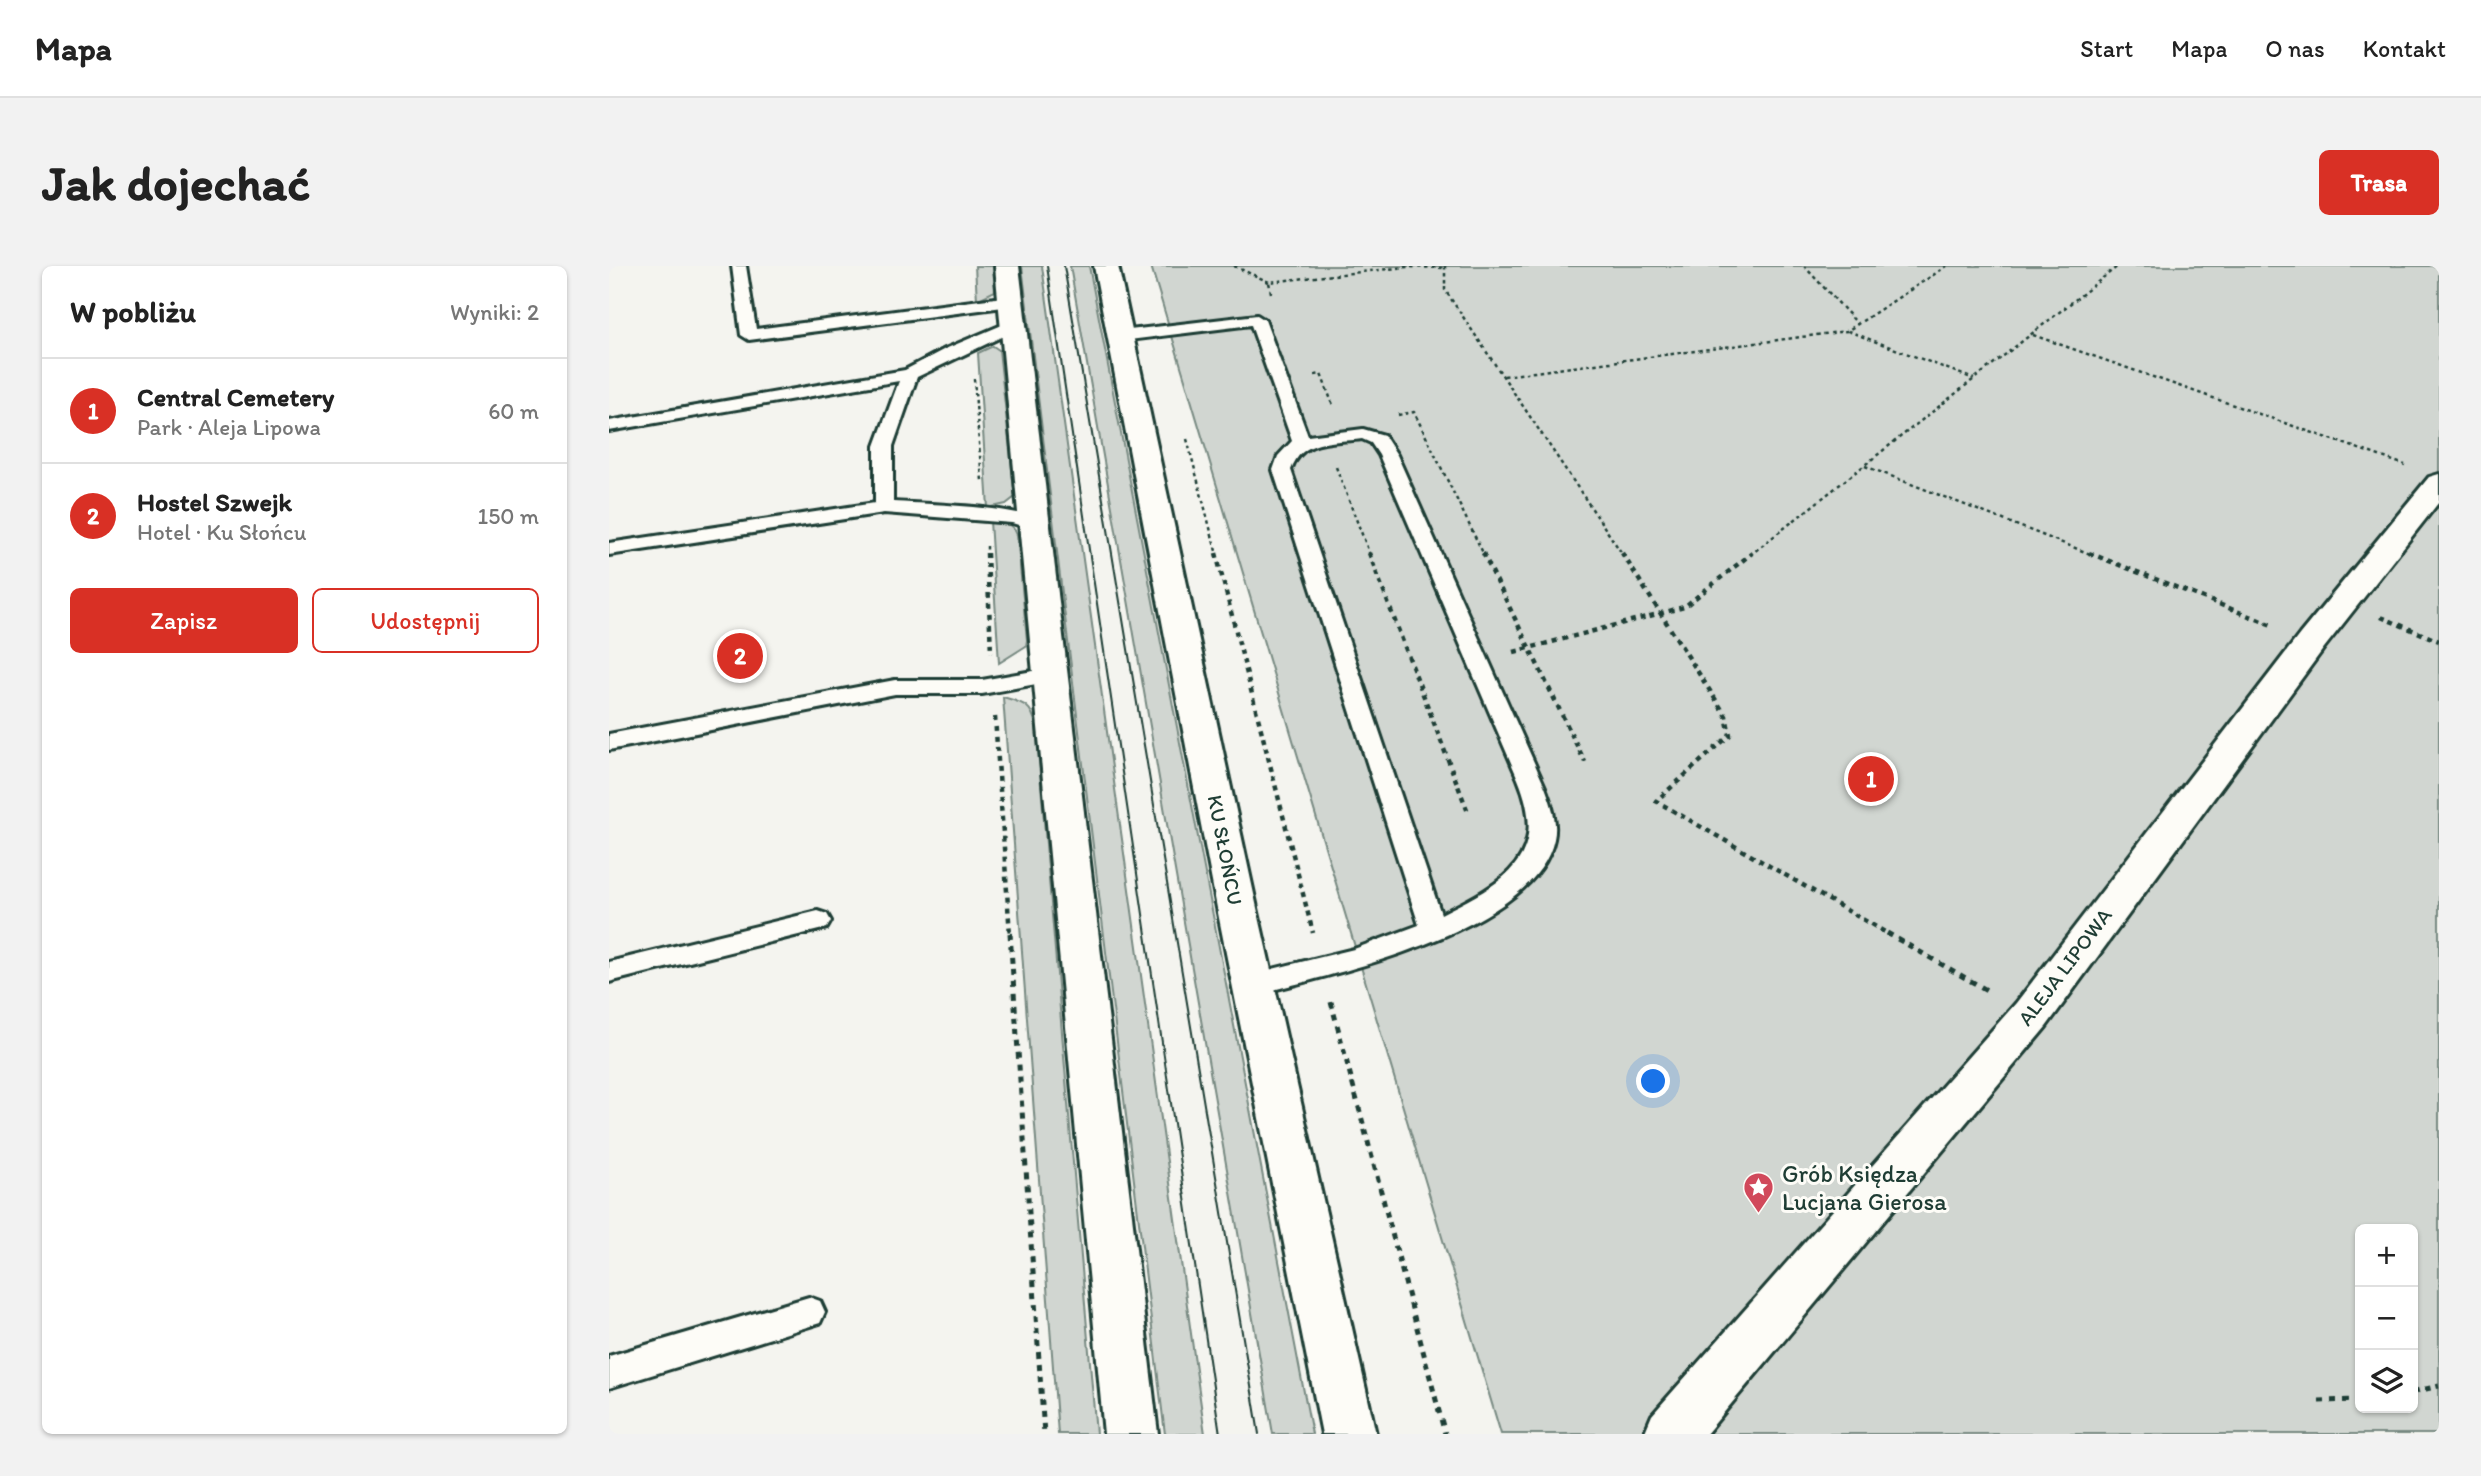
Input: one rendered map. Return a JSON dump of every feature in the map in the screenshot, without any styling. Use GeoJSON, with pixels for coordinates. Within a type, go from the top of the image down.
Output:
{"type":"FeatureCollection","features":[{"type":"Feature","properties":{"kind":"main road","name":"KU SŁOŃCU"},"geometry":{"type":"LineString","coordinates":[[1106,266],[1253,984],[1349,1434]]}},
{"type":"Feature","properties":{"kind":"main road"},"geometry":{"type":"LineString","coordinates":[[1011,298],[1131,1434]]}},
{"type":"Feature","properties":{"kind":"main road","name":"ALEJA LIPOWA"},"geometry":{"type":"LineString","coordinates":[[1671,1434],[2031,1015],[2343,602],[2426,475]]}},
{"type":"Feature","properties":{"kind":"lane"},"geometry":{"type":"LineString","coordinates":[[739,266],[749,335],[1011,298]]}},
{"type":"Feature","properties":{"kind":"lane"},"geometry":{"type":"LineString","coordinates":[[609,426],[911,374],[972,344],[1011,298]]}},
{"type":"Feature","properties":{"kind":"lane"},"geometry":{"type":"LineString","coordinates":[[1121,336],[1257,320],[1301,442]]}},
{"type":"Feature","properties":{"kind":"lane"},"geometry":{"type":"LineString","coordinates":[[884,506],[884,446],[911,374]]}},
{"type":"Feature","properties":{"kind":"lane"},"geometry":{"type":"LineString","coordinates":[[1253,984],[1369,955],[1433,928],[1493,898],[1521,877],[1540,849],[1544,821],[1535,789],[1479,660],[1388,455],[1378,439],[1363,434],[1301,442],[1287,456],[1282,470],[1433,928]]}},
{"type":"Feature","properties":{"kind":"lane"},"geometry":{"type":"LineString","coordinates":[[609,549],[884,506],[1015,517],[1035,524]]}},
{"type":"Feature","properties":{"kind":"lane"},"geometry":{"type":"LineString","coordinates":[[609,742],[895,687],[992,685],[1050,675]]}},
{"type":"Feature","properties":{"kind":"lane"},"geometry":{"type":"LineString","coordinates":[[609,972],[818,921]]}},
{"type":"Feature","properties":{"kind":"lane"},"geometry":{"type":"LineString","coordinates":[[609,1372],[809,1312]]}},
{"type":"Feature","properties":{"kind":"path"},"geometry":{"type":"LineString","coordinates":[[1234,266],[1269,282],[1407,267],[1445,267],[1445,290],[1663,615],[1726,716],[1730,735],[1656,801],[2031,1015]]}},
{"type":"Feature","properties":{"kind":"path"},"geometry":{"type":"LineString","coordinates":[[1804,266],[1859,324]]}},
{"type":"Feature","properties":{"kind":"path"},"geometry":{"type":"LineString","coordinates":[[1504,376],[1847,331],[1947,266]]}},
{"type":"Feature","properties":{"kind":"path"},"geometry":{"type":"LineString","coordinates":[[1479,660],[1663,615],[1684,607],[2118,266]]}},
{"type":"Feature","properties":{"kind":"path"},"geometry":{"type":"LineString","coordinates":[[1269,282],[1274,304]]}},
{"type":"Feature","properties":{"kind":"path"},"geometry":{"type":"LineString","coordinates":[[1847,331],[1974,379]]}},
{"type":"Feature","properties":{"kind":"path"},"geometry":{"type":"LineString","coordinates":[[2033,335],[2426,475]]}},
{"type":"Feature","properties":{"kind":"path"},"geometry":{"type":"LineString","coordinates":[[972,344],[985,514],[992,685],[1044,1434]]}},
{"type":"Feature","properties":{"kind":"path"},"geometry":{"type":"LineString","coordinates":[[1184,431],[1321,967],[1445,1434]]}},
{"type":"Feature","properties":{"kind":"path"},"geometry":{"type":"LineString","coordinates":[[1340,436],[1336,472],[1468,812]]}},
{"type":"Feature","properties":{"kind":"path"},"geometry":{"type":"LineString","coordinates":[[1865,466],[2312,641]]}},
{"type":"Feature","properties":{"kind":"path"},"geometry":{"type":"LineString","coordinates":[[2343,602],[2439,641]]}},
{"type":"Feature","properties":{"kind":"path"},"geometry":{"type":"LineString","coordinates":[[2418,1391],[2439,1385]]}},
{"type":"Feature","properties":{"kind":"path"},"geometry":{"type":"LineString","coordinates":[[2319,1401],[2355,1400]]}},
{"type":"Feature","properties":{"kind":"shaded area"},"geometry":{"type":"Polygon","coordinates":[[[975,266],[993,266],[995,291],[977,300],[975,266]]]}},
{"type":"Feature","properties":{"kind":"shaded area"},"geometry":{"type":"Polygon","coordinates":[[[1022,266],[1042,266],[1205,1434],[1165,1434],[1022,266]]]}},
{"type":"Feature","properties":{"kind":"shaded area"},"geometry":{"type":"Polygon","coordinates":[[[1070,266],[1089,266],[1312,1434],[1273,1434],[1070,266]]]}},
{"type":"Feature","properties":{"kind":"shaded area"},"geometry":{"type":"Polygon","coordinates":[[[1151,266],[2439,266],[2439,1434],[1501,1434],[1151,266]]]}},
{"type":"Feature","properties":{"kind":"shaded area"},"geometry":{"type":"Polygon","coordinates":[[[993,346],[999,350],[1015,497],[1006,504],[988,508],[978,353],[993,346]]]}},
{"type":"Feature","properties":{"kind":"shaded area"},"geometry":{"type":"Polygon","coordinates":[[[990,521],[1007,524],[1017,535],[1027,640],[1026,646],[999,663],[990,521]]]}},
{"type":"Feature","properties":{"kind":"shaded area"},"geometry":{"type":"Polygon","coordinates":[[[1003,697],[1026,706],[1032,713],[1036,726],[1096,1434],[1058,1434],[1003,697]]]}},
{"type":"Feature","properties":{"kind":"tram line"},"geometry":{"type":"LineString","coordinates":[[1047,266],[1220,1434]]}},
{"type":"Feature","properties":{"kind":"tram line"},"geometry":{"type":"LineString","coordinates":[[1064,266],[1259,1434]]}},
{"type":"Feature","properties":{"kind":"place","name":"Hostel Szwejk"},"geometry":{"type":"Point","coordinates":[740,656]}},
{"type":"Feature","properties":{"kind":"place","name":"Central Cemetery"},"geometry":{"type":"Point","coordinates":[1871,779]}},
{"type":"Feature","properties":{"kind":"place","name":"Grób Księdza Lucjana Gierosa"},"geometry":{"type":"Point","coordinates":[1759,1215]}}]}
